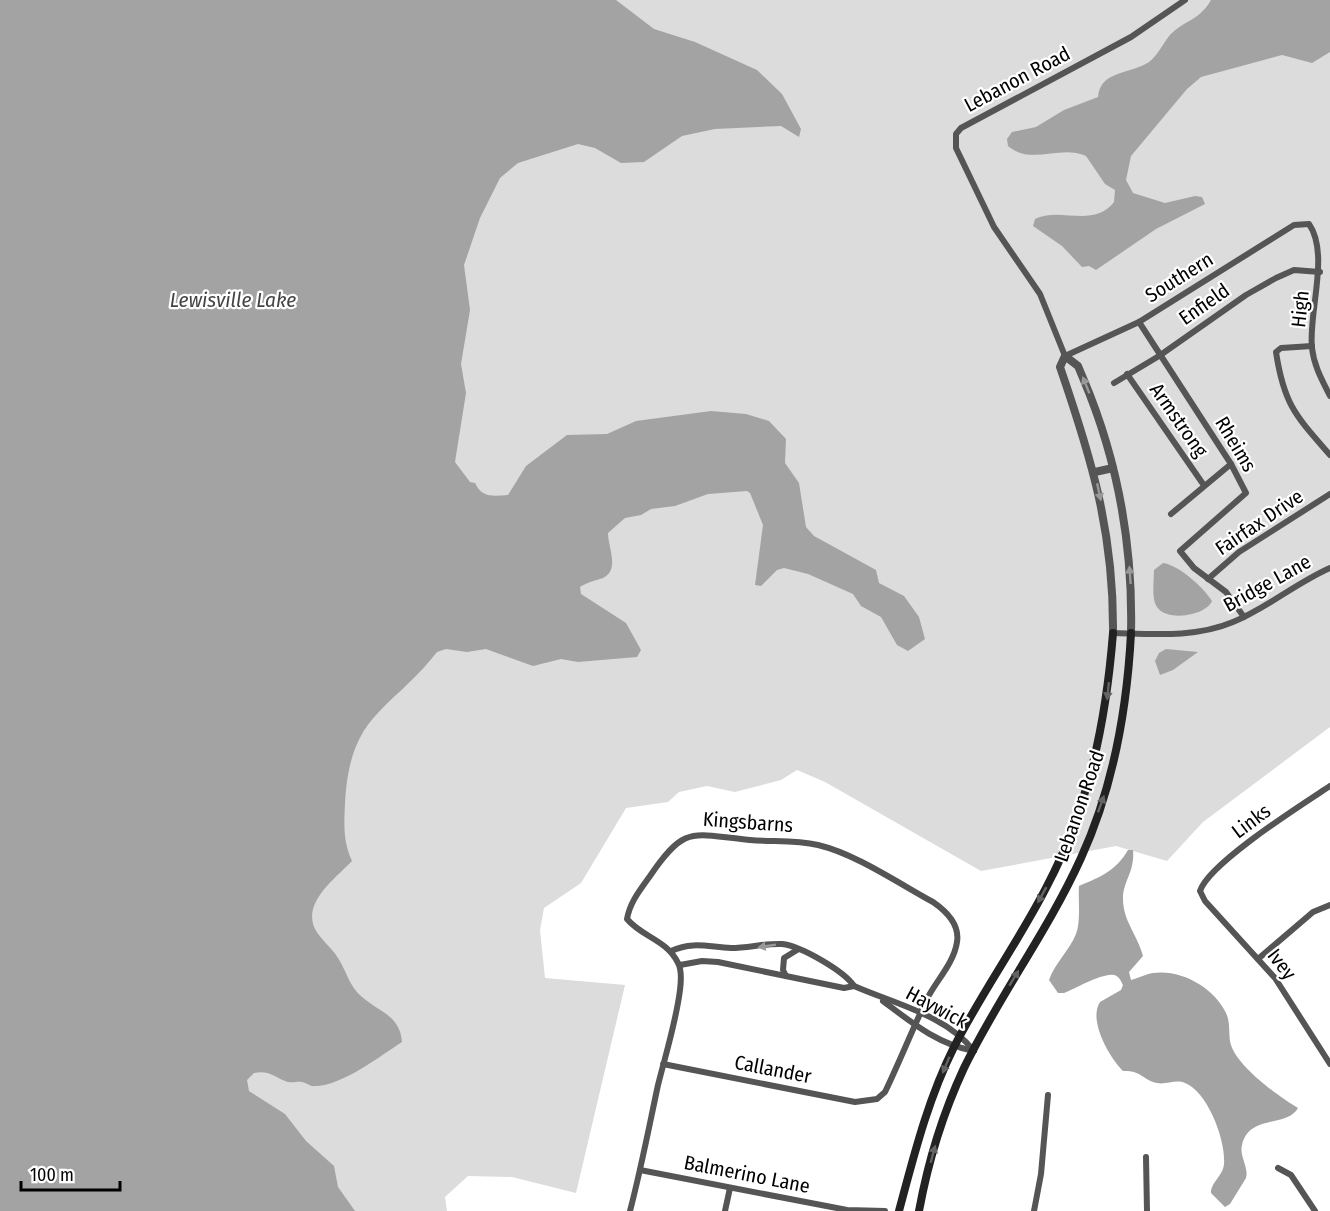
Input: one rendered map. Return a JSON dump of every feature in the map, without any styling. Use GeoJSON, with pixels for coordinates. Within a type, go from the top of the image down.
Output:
{"type":"FeatureCollection","features":[{"type":"Feature","properties":{"kind":"main road","name":"Lebanon Road"},"geometry":{"type":"LineString","coordinates":[[900,1211],[921,1131],[954,1047],[1048,885],[1076,821],[1101,735],[1113,633]]}},
{"type":"Feature","properties":{"kind":"main road","name":"Lebanon Road"},"geometry":{"type":"LineString","coordinates":[[919,1211],[938,1135],[974,1051],[1055,910],[1082,856],[1111,772],[1124,712],[1131,633]]}},
{"type":"Feature","properties":{"kind":"street","name":"Lebanon Road"},"geometry":{"type":"LineString","coordinates":[[1131,633],[1129,558],[1113,468],[1083,378],[1078,366],[1065,356],[1040,294],[984,209],[956,148],[956,134],[966,125],[1131,37],[1185,0]]}},
{"type":"Feature","properties":{"kind":"street","name":"Southern"},"geometry":{"type":"LineString","coordinates":[[1065,356],[1139,322],[1294,225],[1309,224]]}},
{"type":"Feature","properties":{"kind":"street","name":"High"},"geometry":{"type":"LineString","coordinates":[[1309,224],[1315,232],[1320,272],[1312,346],[1317,371],[1330,396]]}},
{"type":"Feature","properties":{"kind":"street","name":"Enfield"},"geometry":{"type":"LineString","coordinates":[[1114,383],[1159,356],[1246,295],[1276,278],[1294,270],[1320,272]]}},
{"type":"Feature","properties":{"kind":"street","name":"Rheims"},"geometry":{"type":"LineString","coordinates":[[1139,322],[1231,464],[1246,493],[1180,551],[1208,579],[1226,592],[1244,617]]}},
{"type":"Feature","properties":{"kind":"street"},"geometry":{"type":"LineString","coordinates":[[1312,346],[1281,348],[1276,352],[1281,385],[1295,416],[1330,456]]}},
{"type":"Feature","properties":{"kind":"street","name":"Lebanon Road"},"geometry":{"type":"LineString","coordinates":[[1065,356],[1060,367],[1095,472],[1107,533],[1113,633]]}},
{"type":"Feature","properties":{"kind":"street","name":"Armstrong"},"geometry":{"type":"LineString","coordinates":[[1127,374],[1203,484]]}},
{"type":"Feature","properties":{"kind":"street"},"geometry":{"type":"LineString","coordinates":[[1172,514],[1203,484],[1231,464]]}},
{"type":"Feature","properties":{"kind":"street"},"geometry":{"type":"LineString","coordinates":[[1095,472],[1113,468]]}},
{"type":"Feature","properties":{"kind":"street","name":"Fairfax Drive"},"geometry":{"type":"LineString","coordinates":[[1208,579],[1239,552],[1330,494]]}},
{"type":"Feature","properties":{"kind":"street","name":"Bridge Lane"},"geometry":{"type":"LineString","coordinates":[[1113,633],[1185,633],[1215,628],[1244,617],[1330,568]]}},
{"type":"Feature","properties":{"kind":"street","name":"Links"},"geometry":{"type":"LineString","coordinates":[[1200,891],[1206,881],[1236,853],[1330,786]]}},
{"type":"Feature","properties":{"kind":"street","name":"Kingsbarns"},"geometry":{"type":"LineString","coordinates":[[680,965],[671,951],[638,932],[627,919],[629,906],[668,849],[690,836],[706,833],[752,840],[796,841],[820,845],[845,855],[944,909],[957,930],[957,943],[953,956],[921,1013]]}},
{"type":"Feature","properties":{"kind":"street","name":"Ivey"},"geometry":{"type":"LineString","coordinates":[[1200,891],[1205,901],[1275,978],[1330,1064]]}},
{"type":"Feature","properties":{"kind":"street"},"geometry":{"type":"LineString","coordinates":[[1258,959],[1313,912],[1330,904]]}},
{"type":"Feature","properties":{"kind":"street","name":"Haywick"},"geometry":{"type":"LineString","coordinates":[[671,951],[687,944],[724,947],[783,944],[849,978],[855,986],[921,1013],[961,1035],[974,1051]]}},
{"type":"Feature","properties":{"kind":"street"},"geometry":{"type":"LineString","coordinates":[[723,963],[724,947]]}},
{"type":"Feature","properties":{"kind":"street"},"geometry":{"type":"LineString","coordinates":[[786,976],[783,970],[784,958],[797,950]]}},
{"type":"Feature","properties":{"kind":"street","name":"Haywick"},"geometry":{"type":"LineString","coordinates":[[680,965],[702,961],[723,963],[844,987],[855,986]]}},
{"type":"Feature","properties":{"kind":"street"},"geometry":{"type":"LineString","coordinates":[[630,1211],[681,988],[680,965]]}},
{"type":"Feature","properties":{"kind":"street","name":"Haywick"},"geometry":{"type":"LineString","coordinates":[[875,995],[914,1026],[954,1047],[974,1051]]}},
{"type":"Feature","properties":{"kind":"street"},"geometry":{"type":"LineString","coordinates":[[914,1026],[921,1013]]}},
{"type":"Feature","properties":{"kind":"street"},"geometry":{"type":"LineString","coordinates":[[930,1035],[936,1021]]}},
{"type":"Feature","properties":{"kind":"street","name":"Callander"},"geometry":{"type":"LineString","coordinates":[[663,1064],[855,1102],[877,1099],[885,1092],[914,1026]]}},
{"type":"Feature","properties":{"kind":"street"},"geometry":{"type":"LineString","coordinates":[[1034,1211],[1041,1174],[1048,1095]]}},
{"type":"Feature","properties":{"kind":"street"},"geometry":{"type":"LineString","coordinates":[[1146,1157],[1147,1211]]}},
{"type":"Feature","properties":{"kind":"street"},"geometry":{"type":"LineString","coordinates":[[1278,1168],[1291,1175],[1315,1211]]}},
{"type":"Feature","properties":{"kind":"street","name":"Balmerino Lane"},"geometry":{"type":"LineString","coordinates":[[640,1170],[848,1210],[885,1211]]}},
{"type":"Feature","properties":{"kind":"street"},"geometry":{"type":"LineString","coordinates":[[725,1211],[730,1188]]}},
{"type":"Feature","properties":{"kind":"shaded area"},"geometry":{"type":"Polygon","coordinates":[[[361,0],[1330,0],[1330,727],[1203,822],[1167,861],[1116,846],[981,871],[825,782],[797,770],[781,780],[735,792],[707,786],[679,792],[668,802],[626,808],[581,883],[544,908],[540,930],[545,978],[625,985],[576,1193],[512,1177],[468,1176],[445,1197],[447,1211],[154,1211],[361,0]]]}},
{"type":"Feature","properties":{"kind":"water","name":"Lewisville Lake"},"geometry":{"type":"Polygon","coordinates":[[[0,0],[616,0],[654,29],[695,42],[757,70],[782,94],[801,129],[799,137],[781,126],[715,129],[682,136],[644,162],[621,163],[595,148],[578,144],[518,163],[500,178],[480,218],[464,265],[470,310],[461,364],[466,393],[455,462],[470,482],[475,483],[485,494],[508,495],[526,466],[567,435],[607,434],[636,421],[711,411],[746,414],[769,421],[786,439],[785,463],[799,483],[806,527],[814,536],[876,570],[879,583],[904,596],[919,617],[925,639],[908,651],[897,645],[881,617],[861,606],[853,594],[808,574],[784,568],[777,570],[761,586],[755,585],[763,525],[750,493],[747,491],[708,494],[675,506],[651,509],[641,515],[625,518],[608,533],[612,558],[611,570],[603,578],[580,587],[581,594],[626,623],[641,650],[637,657],[578,662],[561,659],[533,666],[486,649],[467,652],[446,649],[437,652],[375,716],[364,731],[355,750],[348,773],[344,819],[346,840],[352,861],[323,891],[313,909],[312,919],[315,929],[338,958],[354,988],[362,997],[393,1020],[402,1042],[349,1076],[326,1085],[313,1086],[302,1082],[288,1082],[265,1073],[254,1073],[247,1080],[249,1091],[285,1114],[306,1141],[334,1166],[338,1187],[355,1211],[0,1211],[0,0]]]}},
{"type":"Feature","properties":{"kind":"water"},"geometry":{"type":"Polygon","coordinates":[[[1211,0],[1330,0],[1330,52],[1312,63],[1282,55],[1201,77],[1187,89],[1131,156],[1126,180],[1133,193],[1165,203],[1195,196],[1202,197],[1205,204],[1156,229],[1096,270],[1089,266],[1082,267],[1062,246],[1033,226],[1035,219],[1055,215],[1096,214],[1106,210],[1114,202],[1115,190],[1105,184],[1086,156],[1066,152],[1036,155],[1017,152],[1008,146],[1007,139],[1012,132],[1036,127],[1064,110],[1098,97],[1104,82],[1149,62],[1169,36],[1201,12],[1211,0]]]}},
{"type":"Feature","properties":{"kind":"water"},"geometry":{"type":"Polygon","coordinates":[[[1163,563],[1183,572],[1197,584],[1212,601],[1208,606],[1201,611],[1183,616],[1165,613],[1159,609],[1155,603],[1154,570],[1163,563]]]}},
{"type":"Feature","properties":{"kind":"water"},"geometry":{"type":"Polygon","coordinates":[[[1166,649],[1198,652],[1173,670],[1160,675],[1155,661],[1159,653],[1166,649]]]}},
{"type":"Feature","properties":{"kind":"water"},"geometry":{"type":"Polygon","coordinates":[[[1128,850],[1133,850],[1133,858],[1125,887],[1124,907],[1143,956],[1129,972],[1131,980],[1150,974],[1175,974],[1186,977],[1205,988],[1221,1004],[1226,1013],[1231,1045],[1235,1054],[1250,1072],[1280,1097],[1298,1108],[1286,1118],[1260,1125],[1246,1135],[1241,1149],[1246,1178],[1230,1204],[1225,1207],[1211,1193],[1222,1172],[1224,1154],[1214,1118],[1201,1096],[1185,1083],[1157,1083],[1134,1072],[1123,1071],[1106,1048],[1098,1028],[1097,1010],[1100,1002],[1121,990],[1123,985],[1120,979],[1114,975],[1103,976],[1064,993],[1058,993],[1049,980],[1078,929],[1079,886],[1113,868],[1128,850]]]}}]}
